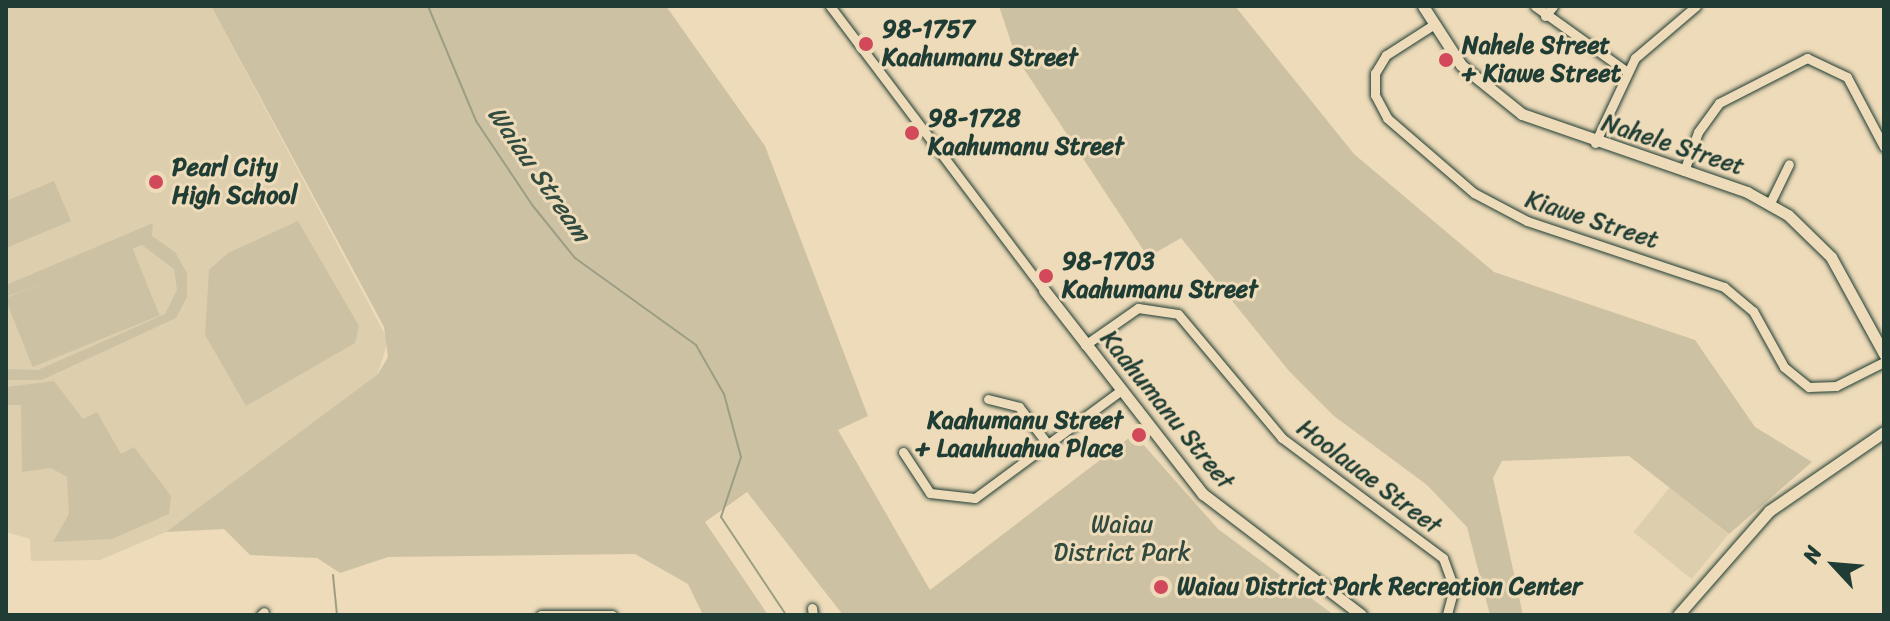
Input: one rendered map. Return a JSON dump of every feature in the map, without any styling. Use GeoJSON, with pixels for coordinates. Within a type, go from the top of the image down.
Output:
{"type":"FeatureCollection","features":[{"type":"Feature","properties":{"kind":"street","name":"Kaahumanu Street"},"geometry":{"type":"LineString","coordinates":[[830,6],[1120,391],[1223,513],[1361,615]]}},
{"type":"Feature","properties":{"kind":"street","name":"Nahele Street"},"geometry":{"type":"LineString","coordinates":[[1423,6],[1433,25],[1496,97],[1595,143],[1770,203],[1831,257],[1884,354]]}},
{"type":"Feature","properties":{"kind":"street"},"geometry":{"type":"LineString","coordinates":[[1535,6],[1626,71]]}},
{"type":"Feature","properties":{"kind":"street"},"geometry":{"type":"LineString","coordinates":[[1545,16],[1553,6]]}},
{"type":"Feature","properties":{"kind":"street"},"geometry":{"type":"LineString","coordinates":[[1595,143],[1626,71],[1696,6]]}},
{"type":"Feature","properties":{"kind":"street","name":"Kiawe Street"},"geometry":{"type":"LineString","coordinates":[[1433,25],[1386,55],[1375,73],[1375,95],[1387,118],[1474,193],[1521,218],[1724,287],[1748,306],[1784,367],[1809,387],[1836,386],[1884,362]]}},
{"type":"Feature","properties":{"kind":"street"},"geometry":{"type":"LineString","coordinates":[[1684,171],[1698,132],[1719,103],[1807,58],[1847,77],[1884,147]]}},
{"type":"Feature","properties":{"kind":"street"},"geometry":{"type":"LineString","coordinates":[[1770,203],[1789,164]]}},
{"type":"Feature","properties":{"kind":"street","name":"Hoolauae Street"},"geometry":{"type":"LineString","coordinates":[[1085,345],[1138,308],[1178,314],[1282,438],[1443,558],[1454,588],[1447,615]]}},
{"type":"Feature","properties":{"kind":"street"},"geometry":{"type":"LineString","coordinates":[[903,452],[925,490],[959,501],[983,495],[1120,391]]}},
{"type":"Feature","properties":{"kind":"street"},"geometry":{"type":"LineString","coordinates":[[988,399],[1019,407],[1049,446]]}},
{"type":"Feature","properties":{"kind":"street"},"geometry":{"type":"LineString","coordinates":[[1678,615],[1769,511],[1884,432]]}},
{"type":"Feature","properties":{"kind":"street"},"geometry":{"type":"LineString","coordinates":[[541,615],[612,615]]}},
{"type":"Feature","properties":{"kind":"shaded area","name":"Pearl City High School"},"geometry":{"type":"Polygon","coordinates":[[[6,6],[211,6],[388,340],[378,374],[279,450],[166,532],[100,560],[31,561],[30,539],[6,532],[6,6]]]}},
{"type":"Feature","properties":{"kind":"shaded area"},"geometry":{"type":"Polygon","coordinates":[[[1670,487],[1728,534],[1692,579],[1633,532],[1670,487]]]}},
{"type":"Feature","properties":{"kind":"green space","name":"Waiau District Park"},"geometry":{"type":"Polygon","coordinates":[[[211,6],[666,6],[765,146],[868,416],[838,430],[930,590],[1134,434],[1218,529],[1334,615],[843,615],[747,492],[705,522],[768,615],[703,615],[688,584],[635,554],[388,557],[340,573],[317,558],[250,555],[224,529],[166,532],[378,374],[388,357],[384,327],[211,6]]]}},
{"type":"Feature","properties":{"kind":"green space"},"geometry":{"type":"Polygon","coordinates":[[[999,6],[1235,6],[1354,154],[1494,272],[1695,340],[1755,427],[1812,462],[1729,534],[1629,456],[1502,461],[1493,478],[1523,615],[1490,615],[1467,527],[1427,485],[1334,416],[1289,371],[1181,238],[1148,257],[1016,57],[999,6]]]}},
{"type":"Feature","properties":{"kind":"green space"},"geometry":{"type":"Polygon","coordinates":[[[54,181],[71,221],[6,248],[6,201],[54,181]]]}},
{"type":"Feature","properties":{"kind":"green space"},"geometry":{"type":"Polygon","coordinates":[[[298,221],[359,326],[355,343],[246,406],[205,335],[209,270],[228,253],[298,221]]]}},
{"type":"Feature","properties":{"kind":"green space"},"geometry":{"type":"Polygon","coordinates":[[[153,223],[152,236],[175,252],[187,273],[187,297],[176,318],[42,380],[6,380],[6,369],[38,370],[165,314],[177,290],[174,269],[142,245],[6,297],[6,285],[153,223]]]}},
{"type":"Feature","properties":{"kind":"green space"},"geometry":{"type":"Polygon","coordinates":[[[132,247],[160,316],[33,367],[6,298],[132,247]]]}},
{"type":"Feature","properties":{"kind":"green space"},"geometry":{"type":"Polygon","coordinates":[[[54,381],[83,419],[97,412],[121,454],[134,447],[171,496],[169,514],[112,539],[53,542],[69,514],[67,477],[51,468],[22,472],[21,405],[6,405],[6,387],[54,381]]]}},
{"type":"Feature","properties":{"kind":"waterway","name":"Waiau Stream"},"geometry":{"type":"LineString","coordinates":[[428,6],[476,121],[533,206],[575,258],[696,345],[724,394],[741,457],[721,517],[786,615]]}},
{"type":"Feature","properties":{"kind":"waterway"},"geometry":{"type":"LineString","coordinates":[[333,575],[337,615]]}},
{"type":"Feature","properties":{"kind":"place","name":"98-1757 Kaahumanu Street"},"geometry":{"type":"Point","coordinates":[866,44]}},
{"type":"Feature","properties":{"kind":"place","name":"Nahele Street + Kiawe Street"},"geometry":{"type":"Point","coordinates":[1446,60]}},
{"type":"Feature","properties":{"kind":"place","name":"98-1728 Kaahumanu Street"},"geometry":{"type":"Point","coordinates":[912,133]}},
{"type":"Feature","properties":{"kind":"place","name":"Pearl City High School"},"geometry":{"type":"Point","coordinates":[156,182]}},
{"type":"Feature","properties":{"kind":"place","name":"98-1703 Kaahumanu Street"},"geometry":{"type":"Point","coordinates":[1046,276]}},
{"type":"Feature","properties":{"kind":"place","name":"Kaahumanu Street + Laauhuahua Place"},"geometry":{"type":"Point","coordinates":[1139,435]}},
{"type":"Feature","properties":{"kind":"place","name":"Waiau District Park Recreation Center"},"geometry":{"type":"Point","coordinates":[1161,587]}}]}
